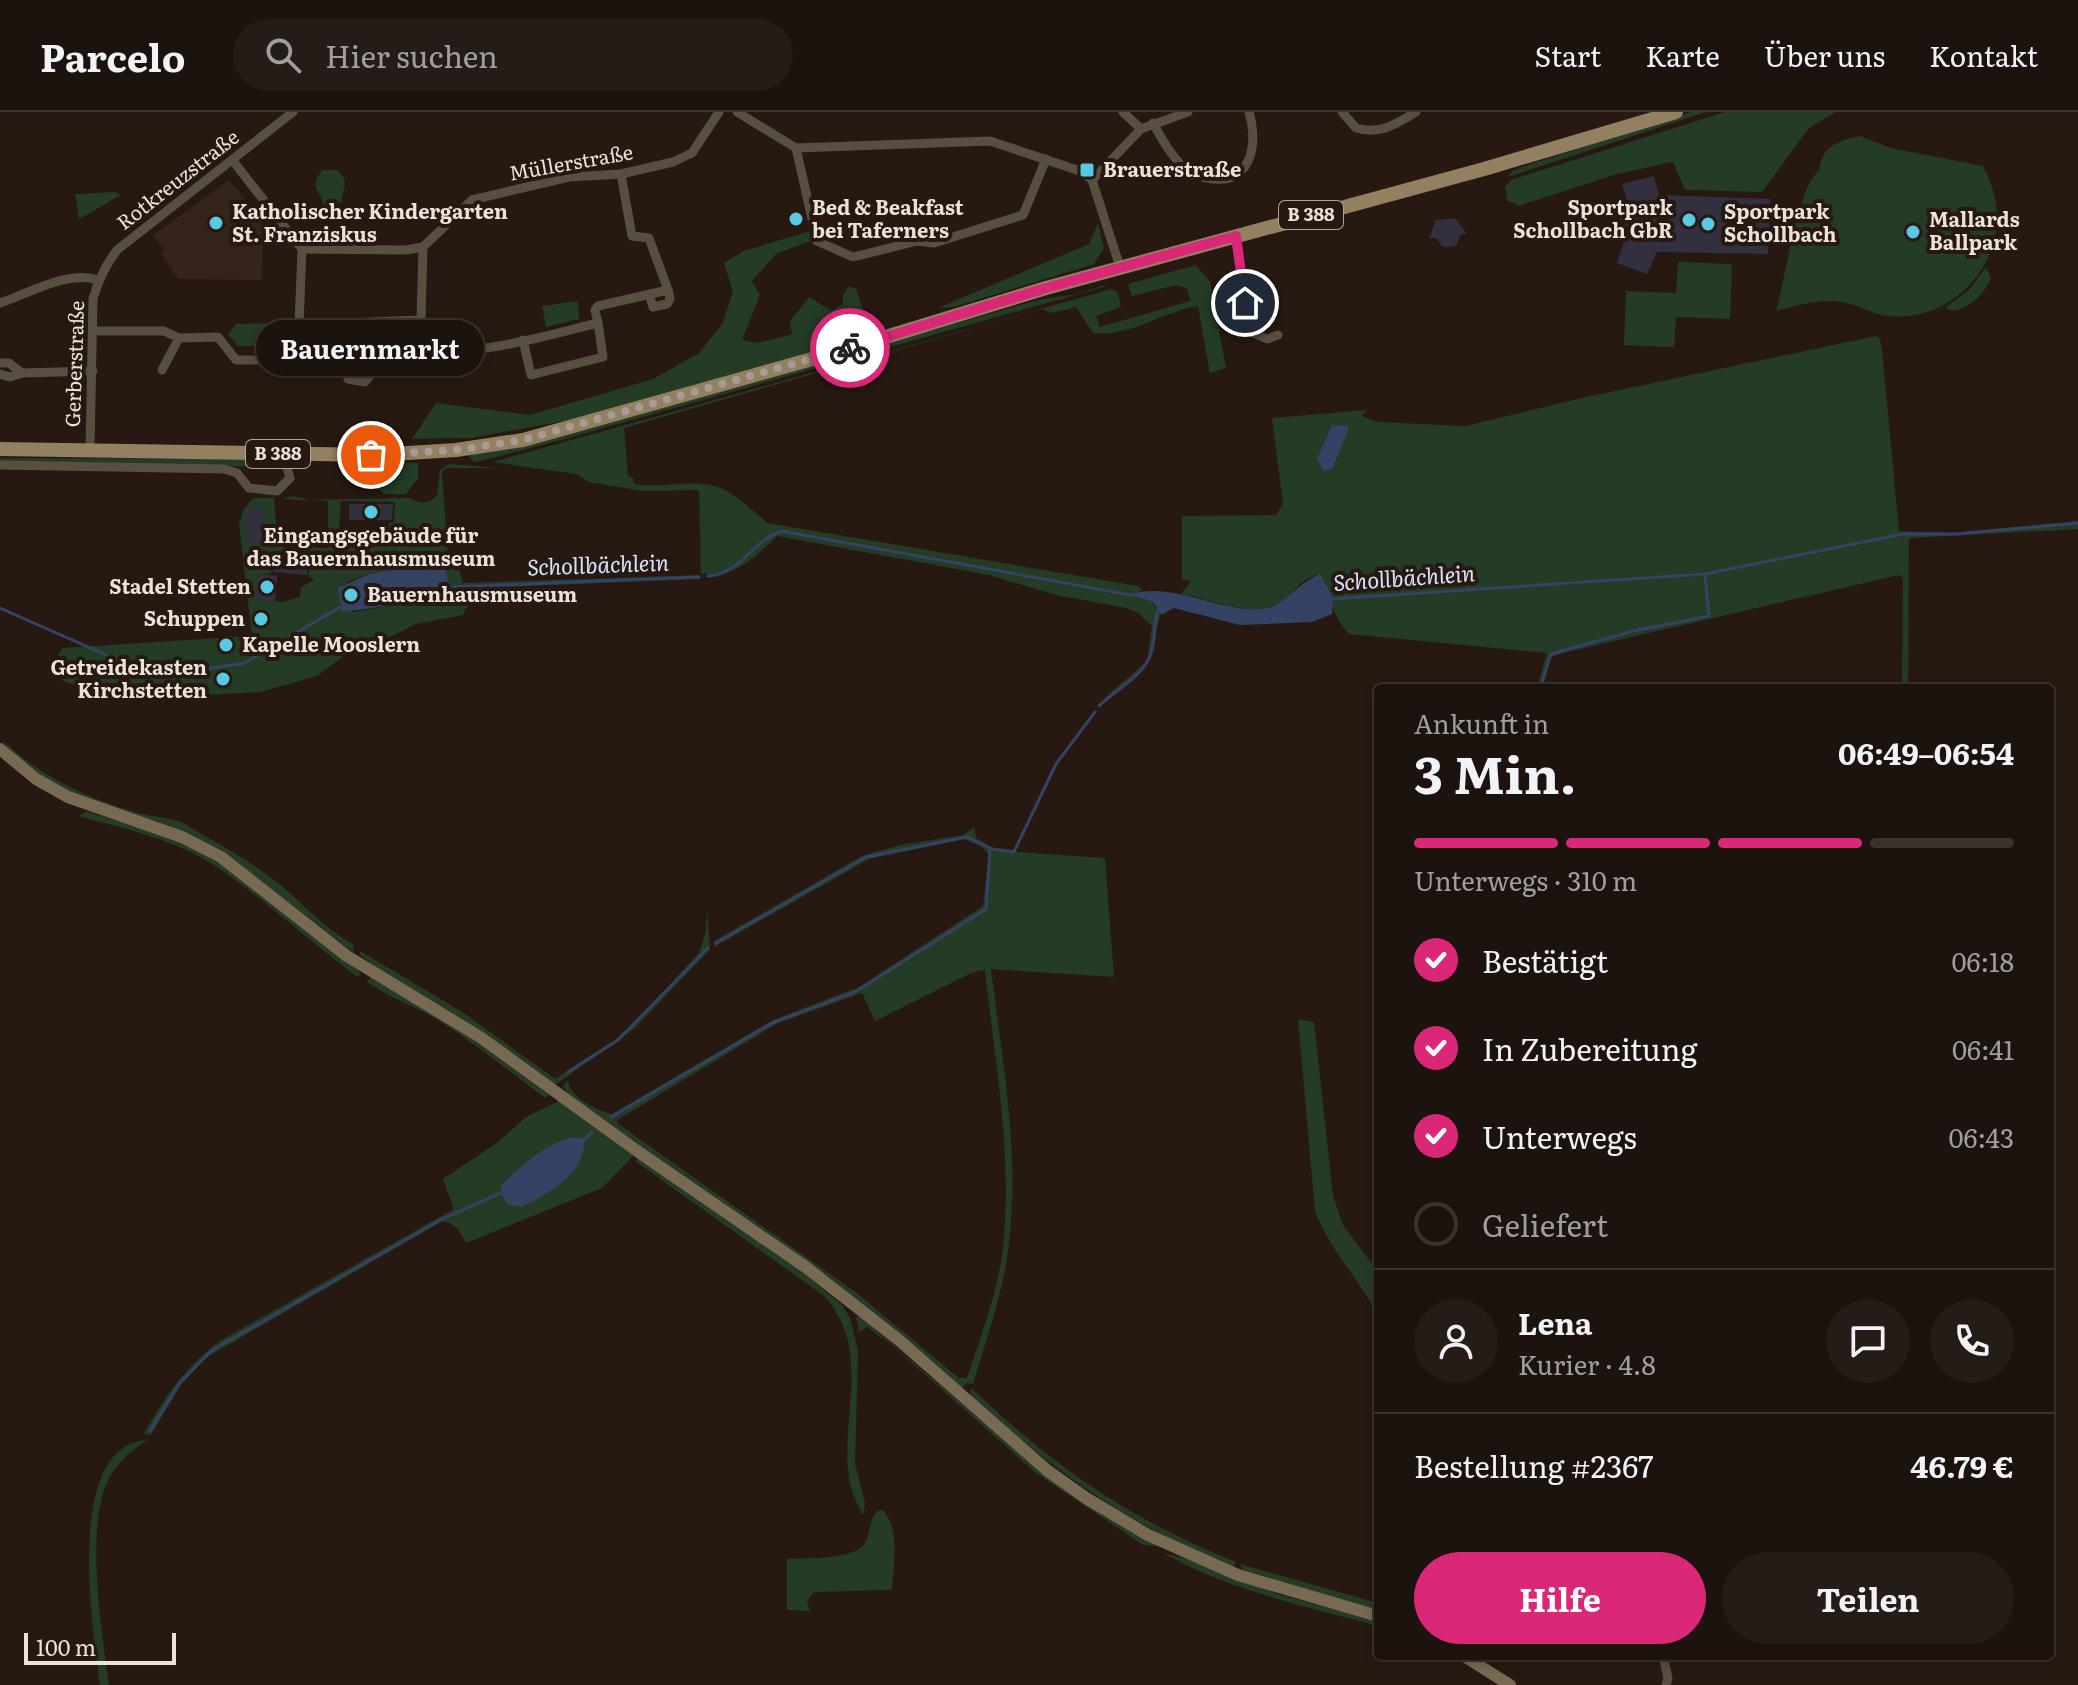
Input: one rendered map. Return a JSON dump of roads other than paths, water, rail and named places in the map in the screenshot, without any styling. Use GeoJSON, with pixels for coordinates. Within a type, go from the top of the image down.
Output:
{"type":"FeatureCollection","features":[{"type":"Feature","properties":{"kind":"main road","name":"B 388"},"geometry":{"type":"LineString","coordinates":[[0,449],[416,453],[523,440],[830,354],[1120,267],[1484,169],[1676,112]]}},
{"type":"Feature","properties":{"kind":"main road"},"geometry":{"type":"LineString","coordinates":[[0,749],[36,779],[68,797],[182,837],[221,857],[339,950],[480,1037],[807,1268],[900,1341],[1048,1471],[1086,1498],[1148,1535],[1238,1575],[1374,1615]]}},
{"type":"Feature","properties":{"kind":"main road"},"geometry":{"type":"LineString","coordinates":[[1470,1660],[1510,1685]]}},
{"type":"Feature","properties":{"kind":"street","name":"Rotkreuzstraße"},"geometry":{"type":"LineString","coordinates":[[98,280],[117,250],[293,112]]}},
{"type":"Feature","properties":{"kind":"street","name":"Müllerstraße"},"geometry":{"type":"LineString","coordinates":[[423,247],[472,200],[569,177],[621,174],[673,162],[692,153],[719,112]]}},
{"type":"Feature","properties":{"kind":"street"},"geometry":{"type":"LineString","coordinates":[[737,112],[796,148],[990,141],[1080,171],[1092,180],[1120,267]]}},
{"type":"Feature","properties":{"kind":"street"},"geometry":{"type":"LineString","coordinates":[[1123,112],[1141,129]]}},
{"type":"Feature","properties":{"kind":"street"},"geometry":{"type":"LineString","coordinates":[[1092,180],[1141,129],[1188,112]]}},
{"type":"Feature","properties":{"kind":"street"},"geometry":{"type":"LineString","coordinates":[[1153,123],[1169,151],[1188,171],[1199,177],[1224,180],[1238,173],[1252,156],[1254,139],[1249,112]]}},
{"type":"Feature","properties":{"kind":"street"},"geometry":{"type":"LineString","coordinates":[[1342,112],[1356,128],[1375,131],[1385,130],[1416,112]]}},
{"type":"Feature","properties":{"kind":"street"},"geometry":{"type":"LineString","coordinates":[[796,148],[817,241],[853,257],[917,241],[934,243],[1023,215],[1046,159]]}},
{"type":"Feature","properties":{"kind":"street"},"geometry":{"type":"LineString","coordinates":[[93,331],[164,331],[179,338],[218,337],[236,360],[279,360],[296,354],[302,249],[233,161]]}},
{"type":"Feature","properties":{"kind":"street"},"geometry":{"type":"LineString","coordinates":[[523,340],[531,375],[603,357],[595,310],[598,306],[668,290],[649,238],[632,236],[621,174]]}},
{"type":"Feature","properties":{"kind":"street"},"geometry":{"type":"LineString","coordinates":[[1236,236],[1249,331],[1267,339],[1278,335]]}},
{"type":"Feature","properties":{"kind":"street"},"geometry":{"type":"LineString","coordinates":[[302,249],[406,250],[423,247],[418,344],[428,349],[481,349],[598,323]]}},
{"type":"Feature","properties":{"kind":"street"},"geometry":{"type":"LineString","coordinates":[[0,303],[70,278],[98,280]]}},
{"type":"Feature","properties":{"kind":"street","name":"Gerberstraße"},"geometry":{"type":"LineString","coordinates":[[90,449],[93,299],[98,280]]}},
{"type":"Feature","properties":{"kind":"street"},"geometry":{"type":"LineString","coordinates":[[299,325],[421,320]]}},
{"type":"Feature","properties":{"kind":"street"},"geometry":{"type":"LineString","coordinates":[[347,324],[348,364]]}},
{"type":"Feature","properties":{"kind":"street"},"geometry":{"type":"LineString","coordinates":[[162,370],[179,338]]}},
{"type":"Feature","properties":{"kind":"street"},"geometry":{"type":"LineString","coordinates":[[0,363],[9,363],[22,373]]}},
{"type":"Feature","properties":{"kind":"street"},"geometry":{"type":"LineString","coordinates":[[0,374],[4,377],[22,373],[93,371]]}},
{"type":"Feature","properties":{"kind":"street"},"geometry":{"type":"LineString","coordinates":[[0,465],[224,469],[237,473],[249,488],[277,491],[290,478],[283,454]]}},
{"type":"Feature","properties":{"kind":"street"},"geometry":{"type":"LineString","coordinates":[[1664,1660],[1668,1678],[1666,1685]]}},
{"type":"Feature","properties":{"kind":"water"},"geometry":{"type":"Polygon","coordinates":[[[1332,425],[1348,426],[1348,430],[1332,469],[1324,471],[1317,459],[1332,425]]]}},
{"type":"Feature","properties":{"kind":"water"},"geometry":{"type":"Polygon","coordinates":[[[416,566],[445,567],[451,592],[418,602],[342,612],[338,588],[369,574],[416,566]]]}},
{"type":"Feature","properties":{"kind":"water"},"geometry":{"type":"Polygon","coordinates":[[[1320,574],[1333,598],[1332,614],[1312,622],[1240,625],[1174,608],[1161,615],[1152,602],[1128,595],[1163,591],[1234,607],[1269,608],[1320,574]]]}},
{"type":"Feature","properties":{"kind":"water"},"geometry":{"type":"Polygon","coordinates":[[[576,1137],[584,1139],[583,1152],[579,1163],[564,1181],[522,1207],[507,1204],[501,1193],[502,1184],[545,1149],[576,1137]]]}},
{"type":"Feature","properties":{"kind":"waterway","name":"Schollbächlein"},"geometry":{"type":"LineString","coordinates":[[1331,599],[1705,574],[1902,534],[1957,534],[2078,523]]}},
{"type":"Feature","properties":{"kind":"waterway","name":"Schollbächlein"},"geometry":{"type":"LineString","coordinates":[[708,576],[730,569],[762,542],[781,531],[1131,595]]}},
{"type":"Feature","properties":{"kind":"waterway"},"geometry":{"type":"LineString","coordinates":[[1541,684],[1551,654],[1633,631],[1709,616],[1705,575]]}},
{"type":"Feature","properties":{"kind":"waterway","name":"Schollbächlein"},"geometry":{"type":"LineString","coordinates":[[450,587],[699,577]]}},
{"type":"Feature","properties":{"kind":"waterway"},"geometry":{"type":"LineString","coordinates":[[1099,706],[1135,677],[1146,663],[1152,650],[1160,605]]}},
{"type":"Feature","properties":{"kind":"waterway","name":"Schollbächlein"},"geometry":{"type":"LineString","coordinates":[[0,608],[120,661],[187,672],[245,663],[340,607]]}},
{"type":"Feature","properties":{"kind":"waterway"},"geometry":{"type":"LineString","coordinates":[[716,943],[866,857],[967,837],[992,849],[1014,852],[1056,764],[1095,712]]}},
{"type":"Feature","properties":{"kind":"waterway"},"geometry":{"type":"LineString","coordinates":[[611,1117],[772,1023],[855,992],[986,909],[990,849]]}},
{"type":"Feature","properties":{"kind":"waterway"},"geometry":{"type":"LineString","coordinates":[[568,1072],[618,1040],[708,948]]}},
{"type":"Feature","properties":{"kind":"waterway"},"geometry":{"type":"LineString","coordinates":[[584,1140],[592,1132]]}},
{"type":"Feature","properties":{"kind":"waterway"},"geometry":{"type":"LineString","coordinates":[[150,1431],[179,1384],[211,1351],[442,1219],[501,1193]]}},
{"type":"Feature","properties":{"kind":"place","name":"Brauerstraße"},"geometry":{"type":"Point","coordinates":[1087,170]}},
{"type":"Feature","properties":{"kind":"place","name":"Bed & Beakfast bei Taferners"},"geometry":{"type":"Point","coordinates":[796,219]}},
{"type":"Feature","properties":{"kind":"place","name":"Sportpark Schollbach GbR"},"geometry":{"type":"Point","coordinates":[1689,220]}},
{"type":"Feature","properties":{"kind":"place","name":"Katholischer Kindergarten St. Franziskus"},"geometry":{"type":"Point","coordinates":[216,223]}},
{"type":"Feature","properties":{"kind":"place","name":"Sportpark Schollbach"},"geometry":{"type":"Point","coordinates":[1708,224]}},
{"type":"Feature","properties":{"kind":"place","name":"Mallards Ballpark"},"geometry":{"type":"Point","coordinates":[1913,232]}},
{"type":"Feature","properties":{"kind":"place","name":"Bauernmarkt"},"geometry":{"type":"Point","coordinates":[371,455]}},
{"type":"Feature","properties":{"kind":"place","name":"Eingangsgebäude für das Bauernhausmuseum"},"geometry":{"type":"Point","coordinates":[371,512]}},
{"type":"Feature","properties":{"kind":"place","name":"Stadel Stetten"},"geometry":{"type":"Point","coordinates":[267,587]}},
{"type":"Feature","properties":{"kind":"place","name":"Bauernhausmuseum"},"geometry":{"type":"Point","coordinates":[351,595]}},
{"type":"Feature","properties":{"kind":"place","name":"Schuppen"},"geometry":{"type":"Point","coordinates":[261,619]}},
{"type":"Feature","properties":{"kind":"place","name":"Kapelle Mooslern"},"geometry":{"type":"Point","coordinates":[226,645]}},
{"type":"Feature","properties":{"kind":"place","name":"Getreidekasten Kirchstetten"},"geometry":{"type":"Point","coordinates":[223,679]}}]}
